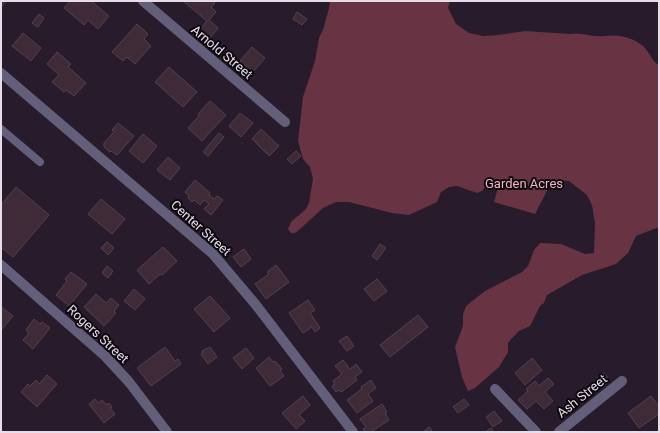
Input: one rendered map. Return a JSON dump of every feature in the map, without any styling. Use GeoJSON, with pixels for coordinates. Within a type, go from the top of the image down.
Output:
{"type":"FeatureCollection","features":[{"type":"Feature","properties":{"kind":"street","name":"Arnold Street"},"geometry":{"type":"LineString","coordinates":[[143,1],[285,122]]}},
{"type":"Feature","properties":{"kind":"street","name":"Center Street"},"geometry":{"type":"LineString","coordinates":[[1,73],[213,254],[256,305],[353,432]]}},
{"type":"Feature","properties":{"kind":"street","name":"Rogers Street"},"geometry":{"type":"LineString","coordinates":[[1,265],[105,356],[128,382],[167,432]]}},
{"type":"Feature","properties":{"kind":"street","name":"Ash Street"},"geometry":{"type":"LineString","coordinates":[[559,432],[622,381]]}},
{"type":"Feature","properties":{"kind":"street"},"geometry":{"type":"LineString","coordinates":[[495,389],[536,432]]}},
{"type":"Feature","properties":{"kind":"lane"},"geometry":{"type":"LineString","coordinates":[[1,129],[40,162]]}},
{"type":"Feature","properties":{"kind":"green space","name":"Garden Acres"},"geometry":{"type":"Polygon","coordinates":[[[330,1],[450,1],[448,8],[456,24],[469,33],[483,36],[525,31],[620,36],[630,38],[643,46],[654,61],[659,65],[659,227],[636,236],[628,253],[616,264],[582,275],[547,295],[544,303],[540,306],[530,326],[519,331],[508,343],[508,352],[499,367],[475,388],[468,391],[462,377],[455,347],[463,326],[463,314],[466,306],[485,291],[522,272],[528,266],[534,250],[540,243],[561,244],[585,254],[594,253],[595,223],[592,205],[587,195],[569,181],[558,180],[551,183],[535,214],[494,202],[499,184],[493,180],[489,181],[482,191],[477,193],[457,186],[449,187],[441,192],[437,202],[409,215],[392,213],[349,202],[336,202],[323,208],[295,233],[291,233],[288,229],[291,222],[306,209],[309,203],[313,179],[310,167],[303,159],[298,141],[303,97],[315,61],[319,38],[323,30],[330,1]]]}},
{"type":"Feature","properties":{"kind":"building"},"geometry":{"type":"Polygon","coordinates":[[[1,1],[6,1],[1,7],[1,1]]]}},
{"type":"Feature","properties":{"kind":"building"},"geometry":{"type":"Polygon","coordinates":[[[70,1],[91,1],[109,16],[98,29],[88,20],[84,25],[64,8],[70,1]]]}},
{"type":"Feature","properties":{"kind":"building"},"geometry":{"type":"Polygon","coordinates":[[[183,1],[212,1],[215,3],[211,7],[216,12],[209,20],[218,28],[206,43],[196,34],[207,21],[183,1]]]}},
{"type":"Feature","properties":{"kind":"building"},"geometry":{"type":"Polygon","coordinates":[[[297,12],[307,19],[302,25],[293,19],[297,12]]]}},
{"type":"Feature","properties":{"kind":"building"},"geometry":{"type":"Polygon","coordinates":[[[39,14],[44,18],[38,27],[32,23],[39,14]]]}},
{"type":"Feature","properties":{"kind":"building"},"geometry":{"type":"Polygon","coordinates":[[[137,24],[148,34],[144,39],[151,46],[135,64],[127,57],[123,61],[112,52],[137,24]]]}},
{"type":"Feature","properties":{"kind":"building"},"geometry":{"type":"Polygon","coordinates":[[[23,33],[41,48],[31,61],[12,46],[23,33]]]}},
{"type":"Feature","properties":{"kind":"building"},"geometry":{"type":"Polygon","coordinates":[[[252,47],[265,58],[253,72],[240,61],[252,47]]]}},
{"type":"Feature","properties":{"kind":"building"},"geometry":{"type":"Polygon","coordinates":[[[57,52],[71,64],[68,67],[86,83],[74,96],[66,90],[64,92],[52,82],[59,75],[47,64],[57,52]]]}},
{"type":"Feature","properties":{"kind":"building"},"geometry":{"type":"Polygon","coordinates":[[[169,67],[197,92],[183,107],[155,82],[169,67]]]}},
{"type":"Feature","properties":{"kind":"building"},"geometry":{"type":"Polygon","coordinates":[[[210,101],[226,115],[202,141],[188,128],[210,101]]]}},
{"type":"Feature","properties":{"kind":"building"},"geometry":{"type":"Polygon","coordinates":[[[240,113],[253,123],[241,137],[229,126],[240,113]]]}},
{"type":"Feature","properties":{"kind":"building"},"geometry":{"type":"Polygon","coordinates":[[[118,123],[134,136],[117,155],[104,147],[104,143],[114,132],[112,130],[118,123]]]}},
{"type":"Feature","properties":{"kind":"building"},"geometry":{"type":"Polygon","coordinates":[[[261,129],[279,146],[269,156],[252,139],[261,129]]]}},
{"type":"Feature","properties":{"kind":"building"},"geometry":{"type":"Polygon","coordinates":[[[219,133],[224,137],[208,156],[203,152],[219,133]]]}},
{"type":"Feature","properties":{"kind":"building"},"geometry":{"type":"Polygon","coordinates":[[[143,134],[157,146],[143,163],[129,151],[143,134]]]}},
{"type":"Feature","properties":{"kind":"building"},"geometry":{"type":"Polygon","coordinates":[[[296,151],[301,156],[292,164],[287,159],[296,151]]]}},
{"type":"Feature","properties":{"kind":"building"},"geometry":{"type":"Polygon","coordinates":[[[168,157],[180,168],[170,180],[157,170],[168,157]]]}},
{"type":"Feature","properties":{"kind":"building"},"geometry":{"type":"Polygon","coordinates":[[[195,180],[210,193],[209,195],[214,199],[217,196],[223,200],[211,215],[204,209],[209,204],[204,200],[200,205],[194,200],[192,202],[185,192],[195,180]]]}},
{"type":"Feature","properties":{"kind":"building"},"geometry":{"type":"Polygon","coordinates":[[[16,187],[49,215],[13,257],[1,247],[1,205],[16,187]]]}},
{"type":"Feature","properties":{"kind":"building"},"geometry":{"type":"Polygon","coordinates":[[[101,199],[125,219],[112,234],[88,214],[101,199]]]}},
{"type":"Feature","properties":{"kind":"building"},"geometry":{"type":"Polygon","coordinates":[[[107,242],[114,248],[108,255],[101,248],[107,242]]]}},
{"type":"Feature","properties":{"kind":"building"},"geometry":{"type":"Polygon","coordinates":[[[380,244],[386,248],[377,260],[372,256],[380,244]]]}},
{"type":"Feature","properties":{"kind":"building"},"geometry":{"type":"Polygon","coordinates":[[[163,247],[177,261],[162,275],[160,274],[149,284],[137,270],[163,247]]]}},
{"type":"Feature","properties":{"kind":"building"},"geometry":{"type":"Polygon","coordinates":[[[244,249],[251,259],[241,267],[233,257],[244,249]]]}},
{"type":"Feature","properties":{"kind":"building"},"geometry":{"type":"Polygon","coordinates":[[[276,265],[289,282],[266,299],[255,284],[269,274],[267,272],[276,265]]]}},
{"type":"Feature","properties":{"kind":"building"},"geometry":{"type":"Polygon","coordinates":[[[107,266],[113,271],[108,278],[102,273],[107,266]]]}},
{"type":"Feature","properties":{"kind":"building"},"geometry":{"type":"Polygon","coordinates":[[[71,272],[87,284],[69,306],[56,295],[67,281],[65,279],[71,272]]]}},
{"type":"Feature","properties":{"kind":"building"},"geometry":{"type":"Polygon","coordinates":[[[377,279],[387,291],[374,301],[364,289],[377,279]]]}},
{"type":"Feature","properties":{"kind":"building"},"geometry":{"type":"Polygon","coordinates":[[[134,289],[145,299],[135,310],[124,301],[134,289]]]}},
{"type":"Feature","properties":{"kind":"building"},"geometry":{"type":"Polygon","coordinates":[[[96,294],[106,303],[111,298],[119,305],[114,311],[116,313],[104,326],[84,307],[96,294]]]}},
{"type":"Feature","properties":{"kind":"building"},"geometry":{"type":"Polygon","coordinates":[[[210,296],[230,318],[214,332],[194,309],[210,296]]]}},
{"type":"Feature","properties":{"kind":"building"},"geometry":{"type":"Polygon","coordinates":[[[308,300],[315,310],[310,313],[320,328],[315,332],[312,327],[303,333],[289,313],[308,300]]]}},
{"type":"Feature","properties":{"kind":"building"},"geometry":{"type":"Polygon","coordinates":[[[1,307],[13,316],[1,330],[1,307]]]}},
{"type":"Feature","properties":{"kind":"building"},"geometry":{"type":"Polygon","coordinates":[[[418,315],[428,327],[390,357],[380,345],[418,315]]]}},
{"type":"Feature","properties":{"kind":"building"},"geometry":{"type":"Polygon","coordinates":[[[34,319],[40,324],[42,322],[50,328],[33,349],[23,340],[29,333],[26,330],[34,319]]]}},
{"type":"Feature","properties":{"kind":"building"},"geometry":{"type":"Polygon","coordinates":[[[347,336],[354,346],[347,351],[339,341],[347,336]]]}},
{"type":"Feature","properties":{"kind":"building"},"geometry":{"type":"Polygon","coordinates":[[[165,347],[175,361],[178,359],[181,364],[151,386],[137,368],[165,347]]]}},
{"type":"Feature","properties":{"kind":"building"},"geometry":{"type":"Polygon","coordinates":[[[210,347],[217,357],[208,364],[201,354],[203,352],[202,351],[210,347]]]}},
{"type":"Feature","properties":{"kind":"building"},"geometry":{"type":"Polygon","coordinates":[[[246,348],[254,358],[242,369],[233,358],[246,348]]]}},
{"type":"Feature","properties":{"kind":"building"},"geometry":{"type":"Polygon","coordinates":[[[269,357],[282,369],[280,371],[284,376],[270,386],[256,368],[269,357]]]}},
{"type":"Feature","properties":{"kind":"building"},"geometry":{"type":"Polygon","coordinates":[[[532,358],[542,370],[525,385],[515,373],[532,358]]]}},
{"type":"Feature","properties":{"kind":"building"},"geometry":{"type":"Polygon","coordinates":[[[343,360],[350,369],[356,364],[362,372],[355,377],[357,380],[341,392],[339,390],[336,392],[332,386],[335,384],[333,381],[342,374],[335,366],[343,360]]]}},
{"type":"Feature","properties":{"kind":"building"},"geometry":{"type":"Polygon","coordinates":[[[604,373],[608,378],[600,384],[596,379],[604,373]]]}},
{"type":"Feature","properties":{"kind":"building"},"geometry":{"type":"Polygon","coordinates":[[[47,375],[57,384],[37,407],[21,392],[28,384],[30,386],[36,380],[39,384],[47,375]]]}},
{"type":"Feature","properties":{"kind":"building"},"geometry":{"type":"Polygon","coordinates":[[[548,378],[554,384],[545,392],[553,401],[544,409],[536,401],[527,409],[518,400],[528,391],[526,389],[535,381],[539,386],[548,378]]]}},
{"type":"Feature","properties":{"kind":"building"},"geometry":{"type":"Polygon","coordinates":[[[371,380],[376,388],[368,394],[373,401],[357,413],[347,400],[371,380]]]}},
{"type":"Feature","properties":{"kind":"building"},"geometry":{"type":"Polygon","coordinates":[[[303,396],[310,405],[299,415],[305,421],[296,429],[282,413],[303,396]]]}},
{"type":"Feature","properties":{"kind":"building"},"geometry":{"type":"Polygon","coordinates":[[[651,396],[659,406],[659,414],[639,428],[628,413],[651,396]]]}},
{"type":"Feature","properties":{"kind":"building"},"geometry":{"type":"Polygon","coordinates":[[[95,399],[98,403],[102,400],[107,405],[109,403],[112,407],[110,408],[115,414],[104,423],[89,404],[95,399]]]}},
{"type":"Feature","properties":{"kind":"building"},"geometry":{"type":"Polygon","coordinates":[[[464,399],[469,405],[458,413],[453,407],[464,399]]]}},
{"type":"Feature","properties":{"kind":"building"},"geometry":{"type":"Polygon","coordinates":[[[382,404],[387,412],[385,413],[389,420],[371,432],[365,432],[363,429],[366,427],[360,419],[382,404]]]}},
{"type":"Feature","properties":{"kind":"building"},"geometry":{"type":"Polygon","coordinates":[[[494,411],[502,421],[493,427],[486,417],[494,411]]]}},
{"type":"Feature","properties":{"kind":"building"},"geometry":{"type":"Polygon","coordinates":[[[429,427],[433,432],[423,432],[429,427]]]}},
{"type":"Feature","properties":{"kind":"building"},"geometry":{"type":"Polygon","coordinates":[[[491,428],[494,432],[485,432],[491,428]]]}}]}
